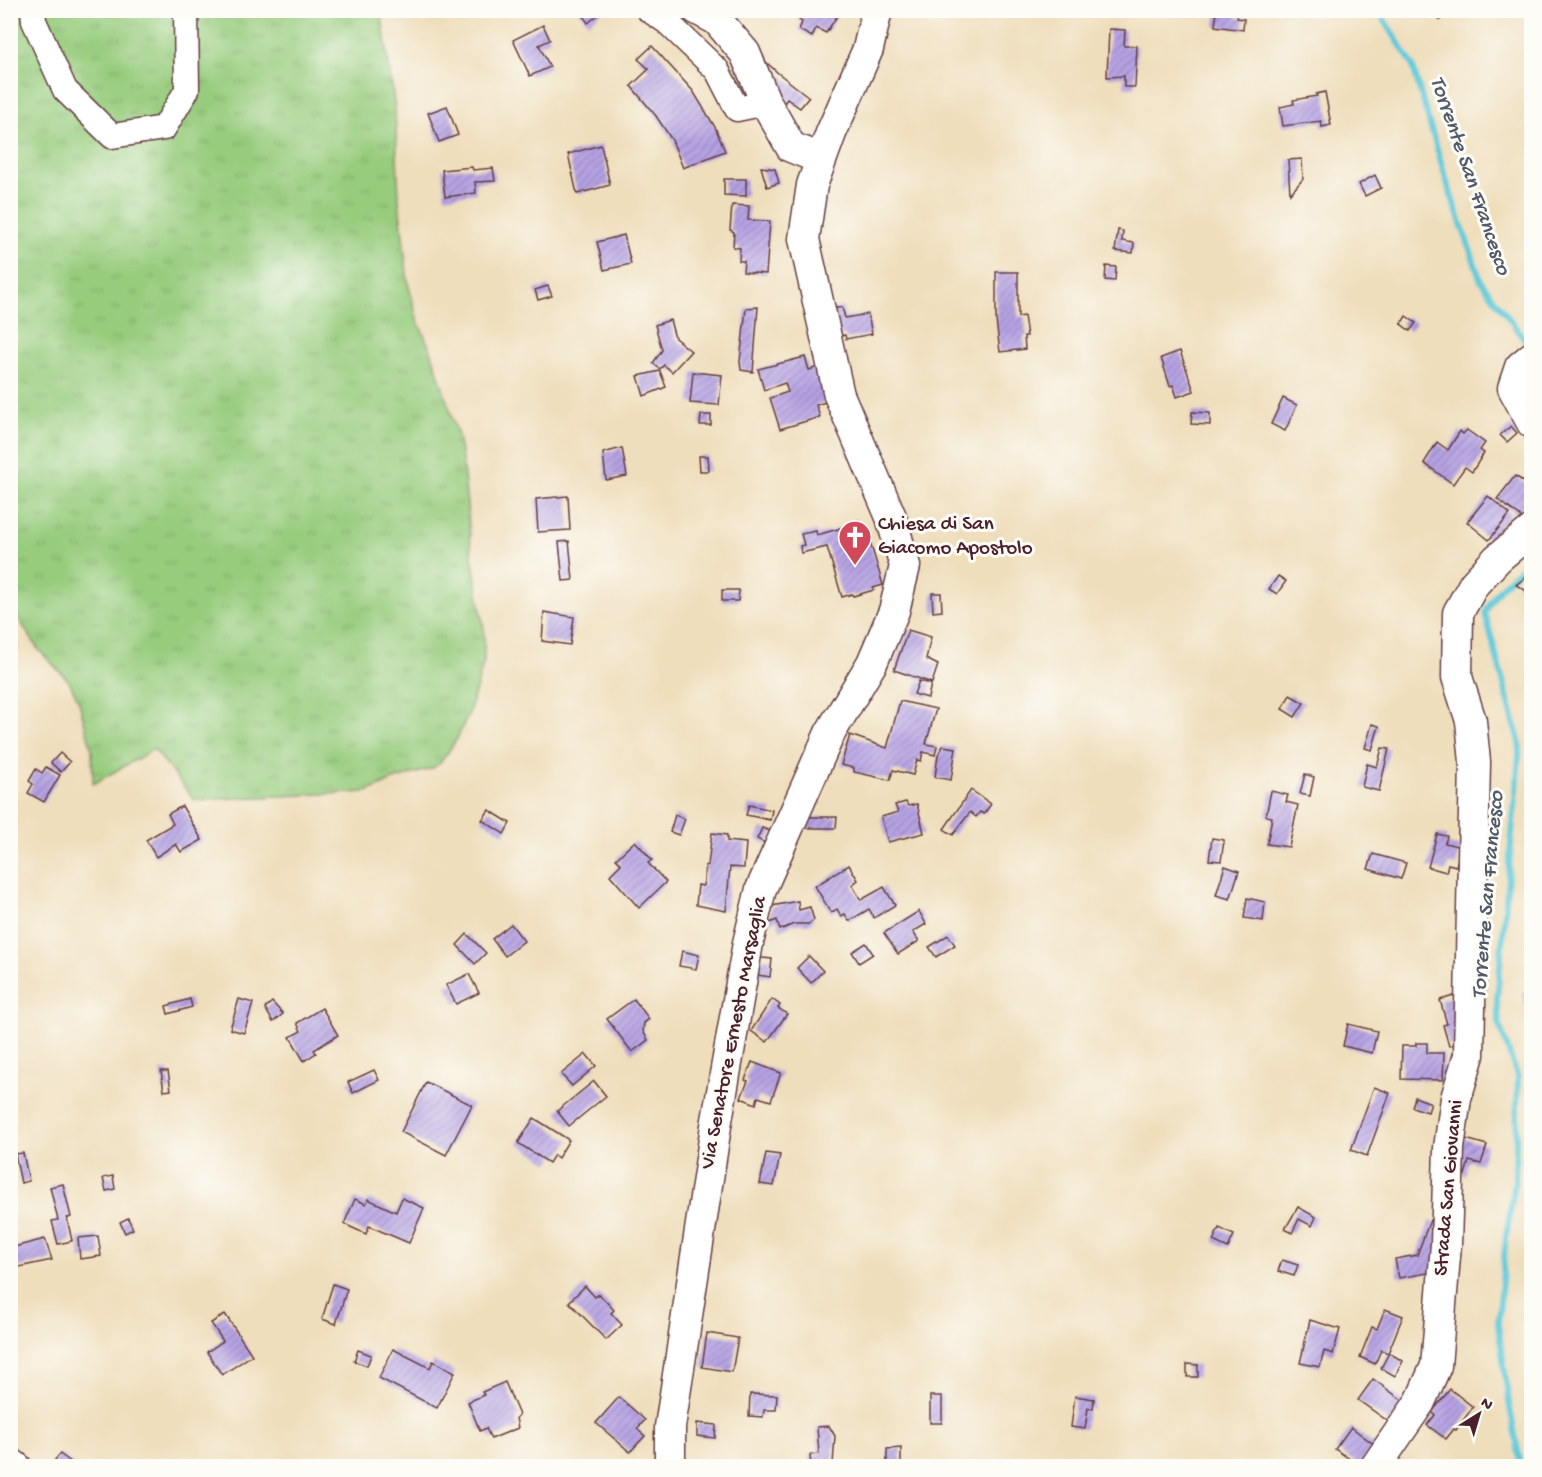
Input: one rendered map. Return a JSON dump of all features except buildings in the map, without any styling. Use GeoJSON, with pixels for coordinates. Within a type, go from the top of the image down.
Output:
{"type":"FeatureCollection","features":[{"type":"Feature","properties":{"kind":"street"},"geometry":{"type":"LineString","coordinates":[[33,10],[34,21],[65,90],[112,136],[164,128],[187,90],[186,10]]}},
{"type":"Feature","properties":{"kind":"street"},"geometry":{"type":"LineString","coordinates":[[649,10],[667,22],[717,70],[737,109],[766,103]]}},
{"type":"Feature","properties":{"kind":"street"},"geometry":{"type":"LineString","coordinates":[[698,10],[717,20],[745,53],[766,103],[791,147],[821,159]]}},
{"type":"Feature","properties":{"kind":"street","name":"Via Senatore Ernesto Marsaglia"},"geometry":{"type":"LineString","coordinates":[[670,1467],[670,1427],[716,1126],[748,943],[761,889],[830,733],[872,663],[894,611],[905,566],[891,517],[839,394],[804,239],[813,185],[821,159],[864,59],[877,10]]}},
{"type":"Feature","properties":{"kind":"street"},"geometry":{"type":"LineString","coordinates":[[1526,362],[1513,388],[1532,423]]}},
{"type":"Feature","properties":{"kind":"street","name":"Strada San Giovanni"},"geometry":{"type":"LineString","coordinates":[[1376,1467],[1420,1402],[1436,1366],[1446,1244],[1449,1148],[1456,1098],[1469,1055],[1476,762],[1470,720],[1457,677],[1458,613],[1473,584],[1498,558],[1532,530]]}},
{"type":"Feature","properties":{"kind":"street"},"geometry":{"type":"LineString","coordinates":[[10,1459],[19,1467]]}},
{"type":"Feature","properties":{"kind":"green space"},"geometry":{"type":"Polygon","coordinates":[[[10,11],[381,11],[395,109],[399,201],[408,283],[417,319],[431,351],[458,436],[472,556],[484,630],[484,661],[469,713],[457,739],[441,762],[433,768],[393,780],[367,792],[194,800],[154,749],[93,784],[92,750],[79,702],[69,681],[38,649],[11,607],[10,11]]]}},
{"type":"Feature","properties":{"kind":"waterway","name":"Torrente San Francesco"},"geometry":{"type":"LineString","coordinates":[[1378,10],[1412,64],[1449,189],[1481,281],[1531,348]]}},
{"type":"Feature","properties":{"kind":"waterway","name":"Torrente San Francesco"},"geometry":{"type":"LineString","coordinates":[[1521,1466],[1498,1324],[1506,1237],[1515,1181],[1518,1078],[1499,1024],[1497,1000],[1520,745],[1485,613],[1505,584],[1532,560]]}},
{"type":"Feature","properties":{"kind":"place","name":"Chiesa di San Giacomo Apostolo"},"geometry":{"type":"Point","coordinates":[855,566]}}]}
